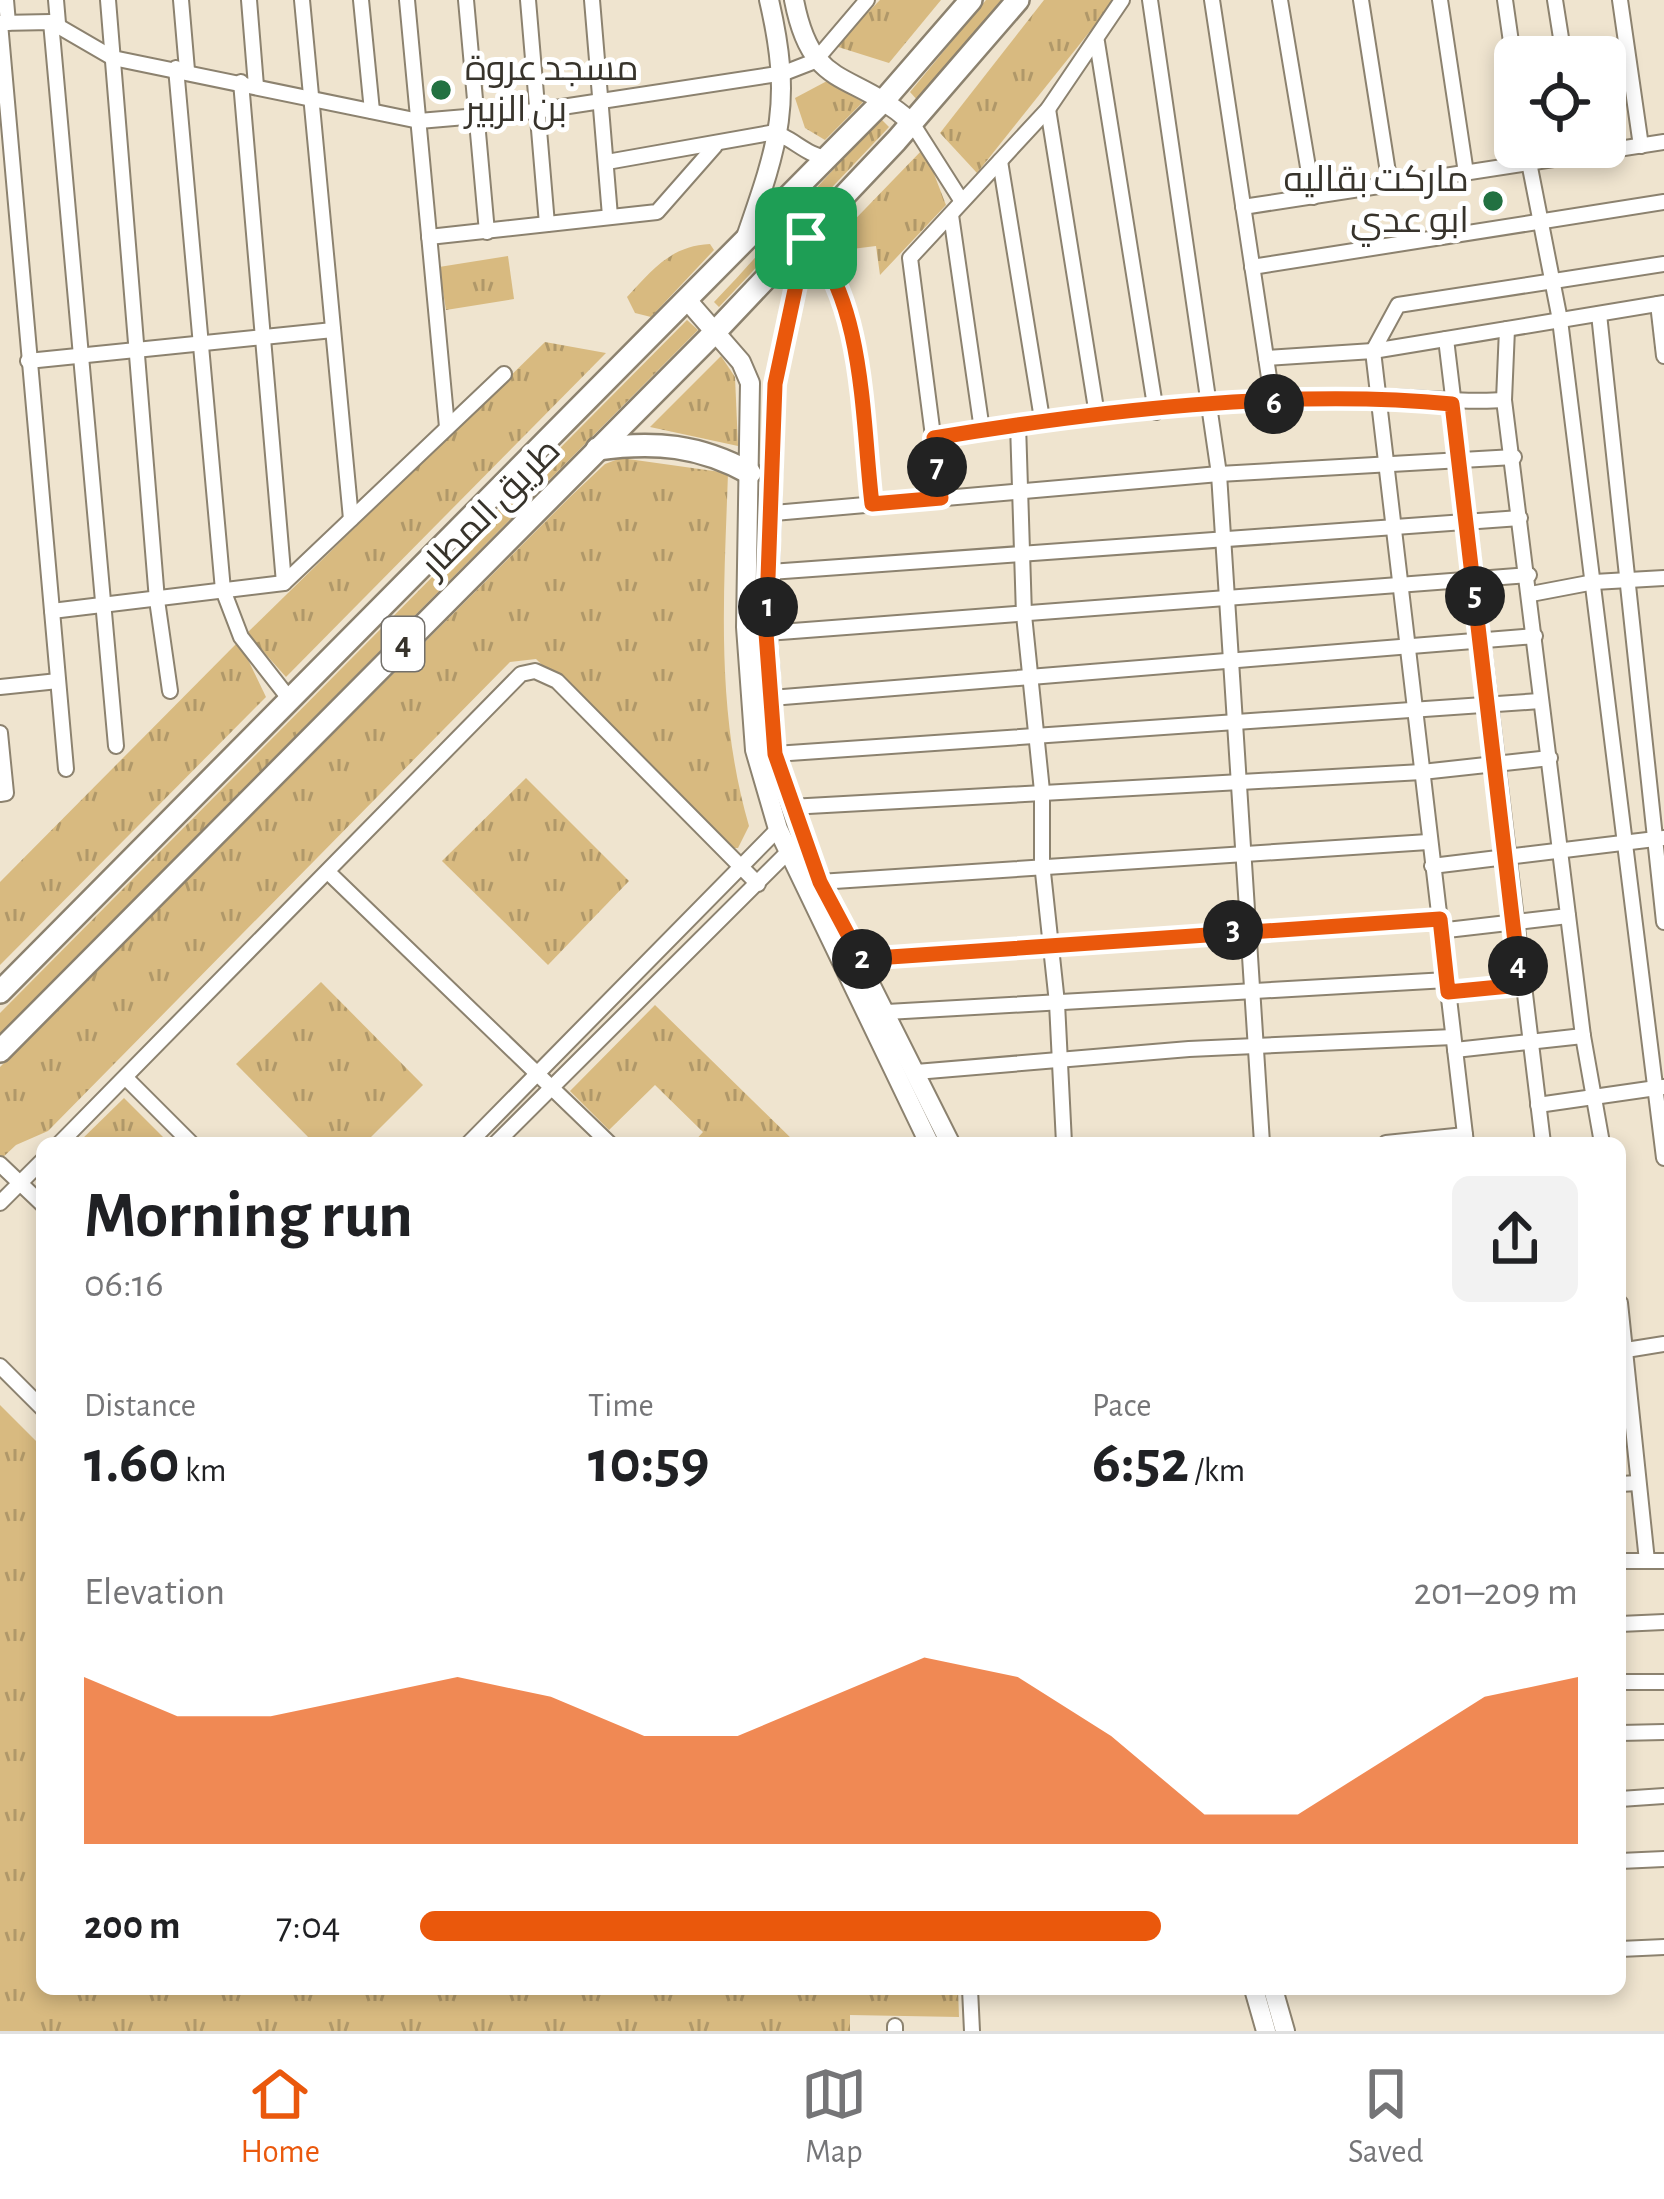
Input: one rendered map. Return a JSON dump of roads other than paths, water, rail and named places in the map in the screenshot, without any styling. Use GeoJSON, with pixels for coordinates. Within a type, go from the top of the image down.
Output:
{"type":"FeatureCollection","features":[{"type":"Feature","properties":{"kind":"highway","name":"طريق المطار"},"geometry":{"type":"LineString","coordinates":[[0,992],[886,99],[970,0]]}},
{"type":"Feature","properties":{"kind":"highway","name":"طريق المطار"},"geometry":{"type":"LineString","coordinates":[[0,1051],[716,332],[911,123],[1018,0]]}},
{"type":"Feature","properties":{"kind":"highway"},"geometry":{"type":"LineString","coordinates":[[596,449],[646,442],[710,451],[750,473]]}},
{"type":"Feature","properties":{"kind":"main road"},"geometry":{"type":"LineString","coordinates":[[745,241],[780,133],[784,73],[769,0]]}},
{"type":"Feature","properties":{"kind":"main road"},"geometry":{"type":"LineString","coordinates":[[794,0],[801,35],[814,61],[886,99],[911,123]]}},
{"type":"Feature","properties":{"kind":"main road"},"geometry":{"type":"LineString","coordinates":[[806,238],[775,384],[774,512],[766,633],[775,754],[820,882],[947,1137]]}},
{"type":"Feature","properties":{"kind":"main road"},"geometry":{"type":"LineString","coordinates":[[687,300],[741,362],[750,383],[748,685],[755,750],[778,829],[926,1137]]}},
{"type":"Feature","properties":{"kind":"main road"},"geometry":{"type":"LineString","coordinates":[[750,383],[775,384]]}},
{"type":"Feature","properties":{"kind":"main road"},"geometry":{"type":"LineString","coordinates":[[1256,1995],[1266,2031]]}},
{"type":"Feature","properties":{"kind":"main road"},"geometry":{"type":"LineString","coordinates":[[1275,1995],[1285,2031]]}},
{"type":"Feature","properties":{"kind":"street"},"geometry":{"type":"LineString","coordinates":[[6,0],[3,23],[20,269],[66,769]]}},
{"type":"Feature","properties":{"kind":"street"},"geometry":{"type":"LineString","coordinates":[[56,0],[78,358],[116,746]]}},
{"type":"Feature","properties":{"kind":"street"},"geometry":{"type":"LineString","coordinates":[[108,0],[134,348],[170,692]]}},
{"type":"Feature","properties":{"kind":"street"},"geometry":{"type":"LineString","coordinates":[[181,0],[199,341],[223,590],[241,637],[291,701]]}},
{"type":"Feature","properties":{"kind":"street"},"geometry":{"type":"LineString","coordinates":[[249,0],[263,337],[284,583]]}},
{"type":"Feature","properties":{"kind":"street"},"geometry":{"type":"LineString","coordinates":[[302,0],[351,519]]}},
{"type":"Feature","properties":{"kind":"street"},"geometry":{"type":"LineString","coordinates":[[361,0],[372,111]]}},
{"type":"Feature","properties":{"kind":"street"},"geometry":{"type":"LineString","coordinates":[[407,0],[448,427]]}},
{"type":"Feature","properties":{"kind":"street"},"geometry":{"type":"LineString","coordinates":[[466,0],[487,232]]}},
{"type":"Feature","properties":{"kind":"street"},"geometry":{"type":"LineString","coordinates":[[528,0],[547,224]]}},
{"type":"Feature","properties":{"kind":"street"},"geometry":{"type":"LineString","coordinates":[[592,0],[610,216]]}},
{"type":"Feature","properties":{"kind":"street"},"geometry":{"type":"LineString","coordinates":[[3,23],[54,22],[113,58],[419,121],[536,111],[784,73],[814,61],[867,0]]}},
{"type":"Feature","properties":{"kind":"street"},"geometry":{"type":"LineString","coordinates":[[941,498],[910,259],[1048,109],[1122,0]]}},
{"type":"Feature","properties":{"kind":"street"},"geometry":{"type":"LineString","coordinates":[[1150,0],[1219,474],[1262,1137]]}},
{"type":"Feature","properties":{"kind":"street"},"geometry":{"type":"LineString","coordinates":[[1212,0],[1273,404]]}},
{"type":"Feature","properties":{"kind":"street"},"geometry":{"type":"LineString","coordinates":[[1280,0],[1313,196]]}},
{"type":"Feature","properties":{"kind":"street"},"geometry":{"type":"LineString","coordinates":[[1361,0],[1390,184]]}},
{"type":"Feature","properties":{"kind":"street"},"geometry":{"type":"LineString","coordinates":[[1440,0],[1466,173]]}},
{"type":"Feature","properties":{"kind":"street"},"geometry":{"type":"LineString","coordinates":[[1505,0],[1510,36]]}},
{"type":"Feature","properties":{"kind":"street"},"geometry":{"type":"LineString","coordinates":[[1555,0],[1561,36]]}},
{"type":"Feature","properties":{"kind":"street"},"geometry":{"type":"LineString","coordinates":[[1620,0],[1641,146]]}},
{"type":"Feature","properties":{"kind":"street"},"geometry":{"type":"LineString","coordinates":[[1097,42],[1156,412]]}},
{"type":"Feature","properties":{"kind":"street"},"geometry":{"type":"LineString","coordinates":[[1048,109],[1097,415]]}},
{"type":"Feature","properties":{"kind":"street"},"geometry":{"type":"LineString","coordinates":[[911,123],[961,200]]}},
{"type":"Feature","properties":{"kind":"street"},"geometry":{"type":"LineString","coordinates":[[607,162],[780,133],[808,155],[827,158]]}},
{"type":"Feature","properties":{"kind":"street"},"geometry":{"type":"LineString","coordinates":[[1626,147],[1664,142]]}},
{"type":"Feature","properties":{"kind":"street"},"geometry":{"type":"LineString","coordinates":[[429,237],[657,212],[715,146]]}},
{"type":"Feature","properties":{"kind":"street"},"geometry":{"type":"LineString","coordinates":[[1000,161],[1042,419]]}},
{"type":"Feature","properties":{"kind":"street"},"geometry":{"type":"LineString","coordinates":[[1243,207],[1494,165]]}},
{"type":"Feature","properties":{"kind":"street"},"geometry":{"type":"LineString","coordinates":[[1530,168],[1560,320],[1623,843],[1660,1087],[1664,1158]]}},
{"type":"Feature","properties":{"kind":"street"},"geometry":{"type":"LineString","coordinates":[[1252,267],[1664,202]]}},
{"type":"Feature","properties":{"kind":"street"},"geometry":{"type":"LineString","coordinates":[[950,215],[982,430]]}},
{"type":"Feature","properties":{"kind":"street"},"geometry":{"type":"LineString","coordinates":[[806,238],[830,262],[847,310],[872,504]]}},
{"type":"Feature","properties":{"kind":"street"},"geometry":{"type":"LineString","coordinates":[[1466,1137],[1373,351],[1398,305],[1664,264]]}},
{"type":"Feature","properties":{"kind":"street"},"geometry":{"type":"LineString","coordinates":[[0,272],[20,269]]}},
{"type":"Feature","properties":{"kind":"street"},"geometry":{"type":"LineString","coordinates":[[1266,358],[1373,351],[1661,304],[1664,356]]}},
{"type":"Feature","properties":{"kind":"street"},"geometry":{"type":"LineString","coordinates":[[1599,314],[1624,580],[1659,839],[1664,922]]}},
{"type":"Feature","properties":{"kind":"street"},"geometry":{"type":"LineString","coordinates":[[1507,329],[1504,400],[1583,1036],[1601,1137]]}},
{"type":"Feature","properties":{"kind":"street"},"geometry":{"type":"LineString","coordinates":[[28,361],[334,330]]}},
{"type":"Feature","properties":{"kind":"street"},"geometry":{"type":"LineString","coordinates":[[1446,339],[1520,985],[1542,1137]]}},
{"type":"Feature","properties":{"kind":"street"},"geometry":{"type":"LineString","coordinates":[[52,611],[284,583],[504,374]]}},
{"type":"Feature","properties":{"kind":"street"},"geometry":{"type":"LineString","coordinates":[[934,438],[1042,419],[1212,407],[1378,397],[1452,404],[1504,400]]}},
{"type":"Feature","properties":{"kind":"street"},"geometry":{"type":"LineString","coordinates":[[1018,424],[1024,615],[1042,791],[1042,863],[1058,1003],[1064,1137]]}},
{"type":"Feature","properties":{"kind":"street"},"geometry":{"type":"LineString","coordinates":[[774,512],[1219,474],[1514,457]]}},
{"type":"Feature","properties":{"kind":"street"},"geometry":{"type":"LineString","coordinates":[[770,572],[1520,518]]}},
{"type":"Feature","properties":{"kind":"street"},"geometry":{"type":"LineString","coordinates":[[766,633],[1529,575]]}},
{"type":"Feature","properties":{"kind":"street"},"geometry":{"type":"LineString","coordinates":[[1531,594],[1664,578]]}},
{"type":"Feature","properties":{"kind":"street"},"geometry":{"type":"LineString","coordinates":[[771,698],[1535,636]]}},
{"type":"Feature","properties":{"kind":"street"},"geometry":{"type":"LineString","coordinates":[[66,1137],[521,674],[535,671],[556,680],[758,884]]}},
{"type":"Feature","properties":{"kind":"street"},"geometry":{"type":"LineString","coordinates":[[0,687],[58,681]]}},
{"type":"Feature","properties":{"kind":"street"},"geometry":{"type":"LineString","coordinates":[[775,754],[1540,701]]}},
{"type":"Feature","properties":{"kind":"street"},"geometry":{"type":"LineString","coordinates":[[0,733],[6,793],[0,794]]}},
{"type":"Feature","properties":{"kind":"street"},"geometry":{"type":"LineString","coordinates":[[790,807],[1422,772],[1550,758]]}},
{"type":"Feature","properties":{"kind":"street"},"geometry":{"type":"LineString","coordinates":[[475,1137],[778,829]]}},
{"type":"Feature","properties":{"kind":"street"},"geometry":{"type":"LineString","coordinates":[[1432,866],[1659,839]]}},
{"type":"Feature","properties":{"kind":"street"},"geometry":{"type":"LineString","coordinates":[[820,882],[1042,863],[1428,842]]}},
{"type":"Feature","properties":{"kind":"street"},"geometry":{"type":"LineString","coordinates":[[502,1137],[789,851]]}},
{"type":"Feature","properties":{"kind":"street"},"geometry":{"type":"LineString","coordinates":[[329,873],[603,1137]]}},
{"type":"Feature","properties":{"kind":"street"},"geometry":{"type":"LineString","coordinates":[[1440,919],[1447,930],[1568,916]]}},
{"type":"Feature","properties":{"kind":"street"},"geometry":{"type":"LineString","coordinates":[[861,959],[1052,942],[1440,919]]}},
{"type":"Feature","properties":{"kind":"street"},"geometry":{"type":"LineString","coordinates":[[886,1012],[1520,985]]}},
{"type":"Feature","properties":{"kind":"street"},"geometry":{"type":"LineString","coordinates":[[916,1072],[1258,1046],[1527,1043],[1583,1036]]}},
{"type":"Feature","properties":{"kind":"street"},"geometry":{"type":"LineString","coordinates":[[126,1078],[184,1137]]}},
{"type":"Feature","properties":{"kind":"street"},"geometry":{"type":"LineString","coordinates":[[1538,1105],[1660,1087]]}},
{"type":"Feature","properties":{"kind":"street"},"geometry":{"type":"LineString","coordinates":[[0,1164],[36,1198]]}},
{"type":"Feature","properties":{"kind":"street"},"geometry":{"type":"LineString","coordinates":[[0,1203],[36,1167]]}},
{"type":"Feature","properties":{"kind":"street"},"geometry":{"type":"LineString","coordinates":[[1626,1350],[1664,1344]]}},
{"type":"Feature","properties":{"kind":"street"},"geometry":{"type":"LineString","coordinates":[[0,1366],[36,1402]]}},
{"type":"Feature","properties":{"kind":"street"},"geometry":{"type":"LineString","coordinates":[[1626,1423],[1646,1561]]}},
{"type":"Feature","properties":{"kind":"street"},"geometry":{"type":"LineString","coordinates":[[1626,1484],[1638,1483]]}},
{"type":"Feature","properties":{"kind":"street"},"geometry":{"type":"LineString","coordinates":[[1626,1562],[1664,1561]]}},
{"type":"Feature","properties":{"kind":"street"},"geometry":{"type":"LineString","coordinates":[[1626,1624],[1664,1622]]}},
{"type":"Feature","properties":{"kind":"street"},"geometry":{"type":"LineString","coordinates":[[1626,1682],[1664,1682]]}},
{"type":"Feature","properties":{"kind":"street"},"geometry":{"type":"LineString","coordinates":[[1626,1733],[1664,1732]]}},
{"type":"Feature","properties":{"kind":"street"},"geometry":{"type":"LineString","coordinates":[[1626,1798],[1664,1796]]}},
{"type":"Feature","properties":{"kind":"street"},"geometry":{"type":"LineString","coordinates":[[1626,1861],[1664,1859]]}},
{"type":"Feature","properties":{"kind":"street"},"geometry":{"type":"LineString","coordinates":[[1626,1948],[1664,1947]]}},
{"type":"Feature","properties":{"kind":"street"},"geometry":{"type":"LineString","coordinates":[[970,1995],[971,2031]]}},
{"type":"Feature","properties":{"kind":"place","name":"مسجد عروة بن الزبير"},"geometry":{"type":"Point","coordinates":[441,90]}},
{"type":"Feature","properties":{"kind":"place","name":"ماركت بقاليه ابو عدي"},"geometry":{"type":"Point","coordinates":[1493,201]}}]}
